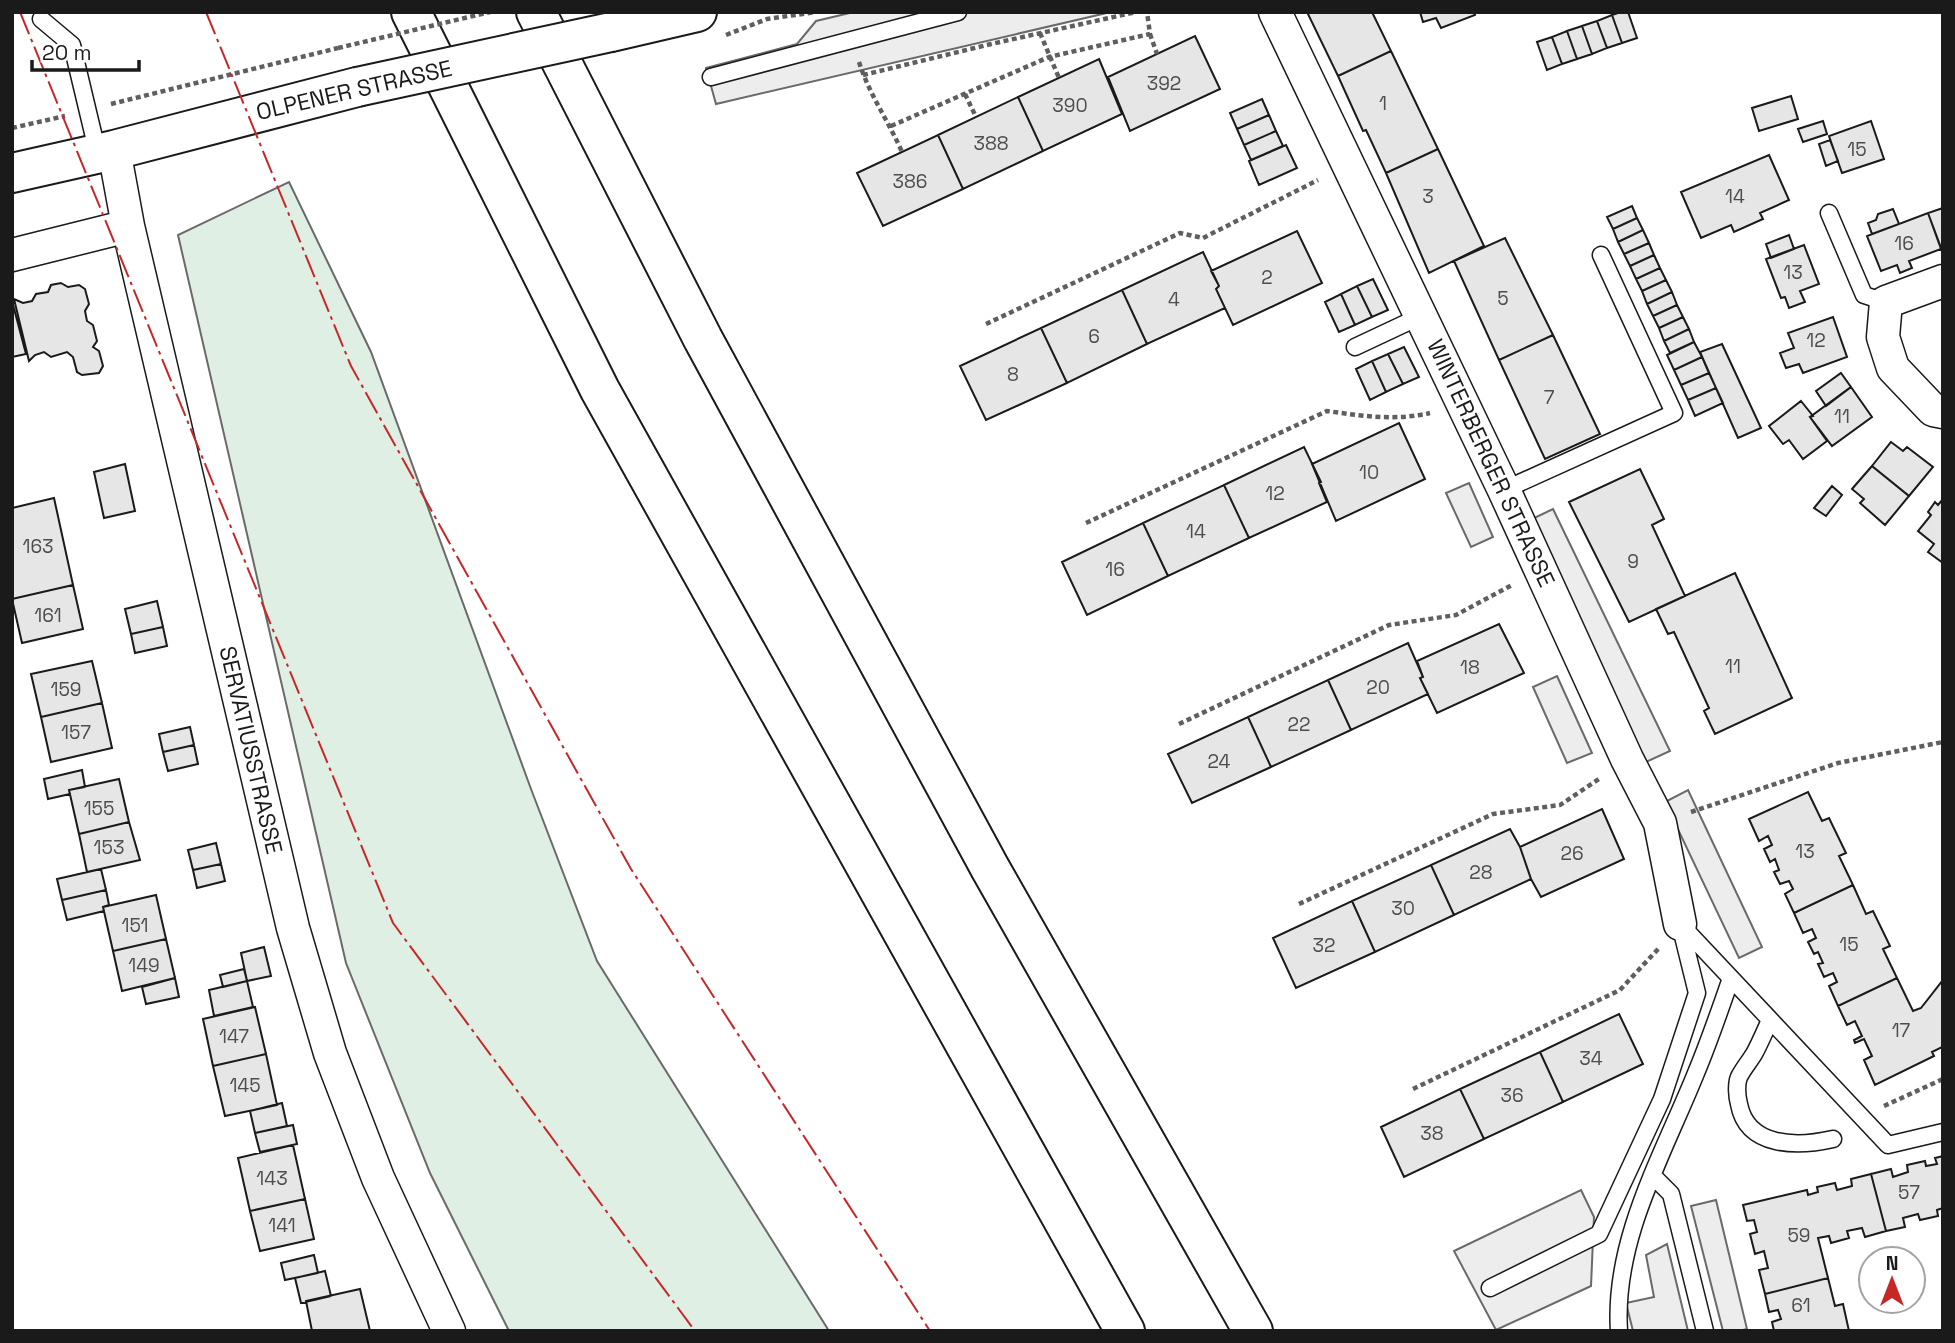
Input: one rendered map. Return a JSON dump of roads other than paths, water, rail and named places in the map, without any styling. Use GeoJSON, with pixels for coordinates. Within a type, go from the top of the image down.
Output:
{"type":"FeatureCollection","features":[{"type":"Feature","properties":{"kind":"main road"},"geometry":{"type":"LineString","coordinates":[[411,12],[600,390],[1125,1331]]}},
{"type":"Feature","properties":{"kind":"main road"},"geometry":{"type":"LineString","coordinates":[[536,12],[703,340],[990,868],[1253,1331]]}},
{"type":"Feature","properties":{"kind":"main road","name":"OLPENER STRASSE"},"geometry":{"type":"LineString","coordinates":[[12,173],[106,152],[358,87],[684,14]]}},
{"type":"Feature","properties":{"kind":"street","name":"WINTERBERGER STRASSE"},"geometry":{"type":"LineString","coordinates":[[1275,12],[1660,823],[1680,924]]}},
{"type":"Feature","properties":{"kind":"street","name":"SERVATIUSSTRASSE"},"geometry":{"type":"LineString","coordinates":[[106,152],[128,226],[293,928],[330,1053],[373,1165],[449,1331]]}},
{"type":"Feature","properties":{"kind":"street"},"geometry":{"type":"LineString","coordinates":[[12,255],[128,226]]}},
{"type":"Feature","properties":{"kind":"street"},"geometry":{"type":"LineString","coordinates":[[1943,281],[1885,302],[1883,337],[1893,368],[1933,410],[1943,412]]}},
{"type":"Feature","properties":{"kind":"lane"},"geometry":{"type":"LineString","coordinates":[[710,77],[958,12]]}},
{"type":"Feature","properties":{"kind":"lane"},"geometry":{"type":"LineString","coordinates":[[41,19],[72,45],[89,110],[106,152]]}},
{"type":"Feature","properties":{"kind":"lane"},"geometry":{"type":"LineString","coordinates":[[1829,213],[1864,295],[1885,302]]}},
{"type":"Feature","properties":{"kind":"lane"},"geometry":{"type":"LineString","coordinates":[[1504,490],[1674,413],[1601,255]]}},
{"type":"Feature","properties":{"kind":"lane"},"geometry":{"type":"LineString","coordinates":[[1355,347],[1421,316]]}},
{"type":"Feature","properties":{"kind":"lane"},"geometry":{"type":"LineString","coordinates":[[1680,924],[1888,1145],[1943,1132]]}},
{"type":"Feature","properties":{"kind":"lane"},"geometry":{"type":"LineString","coordinates":[[1490,1289],[1599,1234],[1662,1099],[1698,993],[1680,924]]}},
{"type":"Feature","properties":{"kind":"lane"},"geometry":{"type":"LineString","coordinates":[[1619,1331],[1618,1297],[1632,1230],[1652,1175],[1697,1073],[1731,978]]}},
{"type":"Feature","properties":{"kind":"lane"},"geometry":{"type":"LineString","coordinates":[[1770,1020],[1738,1079],[1738,1100],[1742,1118],[1755,1133],[1774,1142],[1796,1143],[1833,1139]]}},
{"type":"Feature","properties":{"kind":"lane"},"geometry":{"type":"LineString","coordinates":[[1652,1175],[1671,1194],[1705,1331]]}}]}
